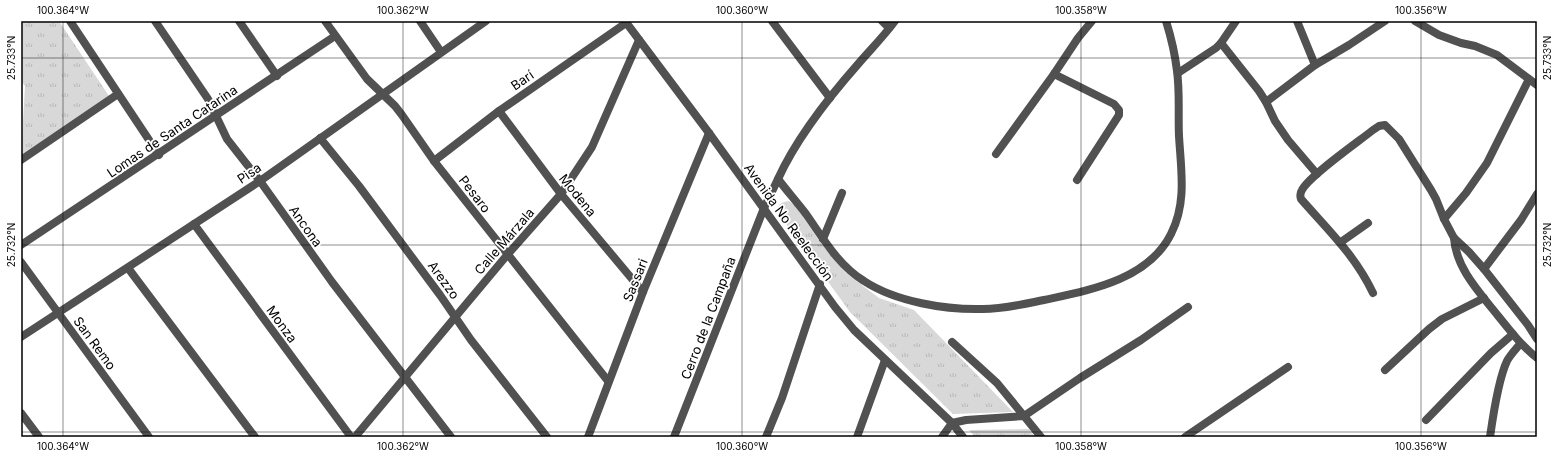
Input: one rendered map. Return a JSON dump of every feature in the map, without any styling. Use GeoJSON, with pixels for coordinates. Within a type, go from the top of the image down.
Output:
{"type":"FeatureCollection","features":[{"type":"Feature","properties":{"kind":"street","name":"Ancona"},"geometry":{"type":"LineString","coordinates":[[155,21],[208,99],[227,139],[260,181],[332,282],[404,378],[451,437]]}},
{"type":"Feature","properties":{"kind":"street"},"geometry":{"type":"LineString","coordinates":[[240,21],[277,76]]}},
{"type":"Feature","properties":{"kind":"street","name":"Pesaro"},"geometry":{"type":"LineString","coordinates":[[325,21],[367,79],[402,115],[434,160],[608,381]]}},
{"type":"Feature","properties":{"kind":"street"},"geometry":{"type":"LineString","coordinates":[[420,21],[441,52]]}},
{"type":"Feature","properties":{"kind":"street","name":"Pisa"},"geometry":{"type":"LineString","coordinates":[[21,337],[260,181],[384,95],[441,52],[486,21]]}},
{"type":"Feature","properties":{"kind":"street"},"geometry":{"type":"LineString","coordinates":[[772,21],[830,98]]}},
{"type":"Feature","properties":{"kind":"street"},"geometry":{"type":"LineString","coordinates":[[882,21],[890,28]]}},
{"type":"Feature","properties":{"kind":"street","name":"Cerro de la Campaña"},"geometry":{"type":"LineString","coordinates":[[674,437],[764,208],[795,146],[830,98],[895,21]]}},
{"type":"Feature","properties":{"kind":"street"},"geometry":{"type":"LineString","coordinates":[[996,154],[1078,38],[1092,21]]}},
{"type":"Feature","properties":{"kind":"street"},"geometry":{"type":"LineString","coordinates":[[778,179],[823,239],[846,266],[864,281],[878,289],[896,295],[941,306],[984,309],[1007,307],[1085,291],[1107,284],[1144,266],[1162,248],[1171,234],[1180,210],[1182,187],[1178,73],[1166,21]]}},
{"type":"Feature","properties":{"kind":"street"},"geometry":{"type":"LineString","coordinates":[[1178,73],[1209,53],[1221,43],[1236,21]]}},
{"type":"Feature","properties":{"kind":"street"},"geometry":{"type":"LineString","coordinates":[[1297,21],[1315,65]]}},
{"type":"Feature","properties":{"kind":"street"},"geometry":{"type":"LineString","coordinates":[[1266,102],[1315,65],[1385,21]]}},
{"type":"Feature","properties":{"kind":"street"},"geometry":{"type":"LineString","coordinates":[[1415,21],[1439,35],[1461,43],[1475,46],[1497,55],[1537,85]]}},
{"type":"Feature","properties":{"kind":"street"},"geometry":{"type":"LineString","coordinates":[[73,22],[118,94],[160,154]]}},
{"type":"Feature","properties":{"kind":"street","name":"Avenida No Reelección"},"geometry":{"type":"LineString","coordinates":[[625,22],[709,133],[820,284],[835,307],[854,330],[952,423],[963,437]]}},
{"type":"Feature","properties":{"kind":"street","name":"Barí"},"geometry":{"type":"LineString","coordinates":[[434,160],[499,111],[625,22]]}},
{"type":"Feature","properties":{"kind":"street","name":"Lomas de Santa Catarina"},"geometry":{"type":"LineString","coordinates":[[21,245],[336,36]]}},
{"type":"Feature","properties":{"kind":"street","name":"Calle Márzala"},"geometry":{"type":"LineString","coordinates":[[356,437],[508,254],[561,194],[592,147],[639,40]]}},
{"type":"Feature","properties":{"kind":"street"},"geometry":{"type":"LineString","coordinates":[[1221,43],[1266,102],[1275,121],[1288,140],[1317,174]]}},
{"type":"Feature","properties":{"kind":"street"},"geometry":{"type":"LineString","coordinates":[[1054,74],[1114,104],[1119,110],[1119,115],[1077,180]]}},
{"type":"Feature","properties":{"kind":"street"},"geometry":{"type":"LineString","coordinates":[[1444,219],[1466,193],[1488,163],[1529,79]]}},
{"type":"Feature","properties":{"kind":"street"},"geometry":{"type":"LineString","coordinates":[[21,160],[118,94]]}},
{"type":"Feature","properties":{"kind":"street","name":"Modena"},"geometry":{"type":"LineString","coordinates":[[499,111],[561,194],[643,292]]}},
{"type":"Feature","properties":{"kind":"street"},"geometry":{"type":"LineString","coordinates":[[1373,293],[1362,271],[1341,242],[1301,199],[1302,190],[1317,174],[1373,130],[1379,126],[1385,125],[1399,139],[1431,190],[1454,238],[1457,252],[1464,269],[1484,298],[1520,344],[1537,358]]}},
{"type":"Feature","properties":{"kind":"street","name":"Sassari"},"geometry":{"type":"LineString","coordinates":[[588,437],[643,292],[709,133]]}},
{"type":"Feature","properties":{"kind":"street","name":"Arezzo"},"geometry":{"type":"LineString","coordinates":[[320,138],[368,199],[471,340],[547,437]]}},
{"type":"Feature","properties":{"kind":"street"},"geometry":{"type":"LineString","coordinates":[[823,239],[842,192]]}},
{"type":"Feature","properties":{"kind":"street"},"geometry":{"type":"LineString","coordinates":[[1484,269],[1521,220],[1537,194]]}},
{"type":"Feature","properties":{"kind":"street"},"geometry":{"type":"LineString","coordinates":[[1341,242],[1368,223]]}},
{"type":"Feature","properties":{"kind":"street","name":"Monza"},"geometry":{"type":"LineString","coordinates":[[194,224],[351,437]]}},
{"type":"Feature","properties":{"kind":"street"},"geometry":{"type":"LineString","coordinates":[[1454,238],[1484,269],[1528,325],[1537,339]]}},
{"type":"Feature","properties":{"kind":"street","name":"San Remo"},"geometry":{"type":"LineString","coordinates":[[21,262],[149,437]]}},
{"type":"Feature","properties":{"kind":"street"},"geometry":{"type":"LineString","coordinates":[[128,268],[255,437]]}},
{"type":"Feature","properties":{"kind":"street"},"geometry":{"type":"LineString","coordinates":[[766,437],[782,398],[820,284]]}},
{"type":"Feature","properties":{"kind":"street"},"geometry":{"type":"LineString","coordinates":[[1385,370],[1429,329],[1442,319],[1484,298]]}},
{"type":"Feature","properties":{"kind":"street"},"geometry":{"type":"LineString","coordinates":[[942,437],[952,423],[966,420],[1024,416],[1080,378],[1142,340],[1188,307]]}},
{"type":"Feature","properties":{"kind":"street"},"geometry":{"type":"LineString","coordinates":[[1426,420],[1491,352],[1513,334]]}},
{"type":"Feature","properties":{"kind":"street"},"geometry":{"type":"LineString","coordinates":[[952,342],[997,383],[1041,437]]}},
{"type":"Feature","properties":{"kind":"street"},"geometry":{"type":"LineString","coordinates":[[1490,437],[1496,403],[1505,367],[1508,360],[1520,344]]}},
{"type":"Feature","properties":{"kind":"street"},"geometry":{"type":"LineString","coordinates":[[856,437],[885,360]]}},
{"type":"Feature","properties":{"kind":"street"},"geometry":{"type":"LineString","coordinates":[[1185,437],[1288,367]]}},
{"type":"Feature","properties":{"kind":"street"},"geometry":{"type":"LineString","coordinates":[[21,413],[39,437]]}},
{"type":"Feature","properties":{"kind":"green space"},"geometry":{"type":"Polygon","coordinates":[[[21,21],[59,21],[109,96],[21,157],[25,86],[21,81],[21,21]]]}},
{"type":"Feature","properties":{"kind":"green space"},"geometry":{"type":"Polygon","coordinates":[[[789,201],[795,205],[820,242],[846,273],[879,298],[914,310],[1013,412],[953,414],[850,312],[776,210],[778,206],[789,201]]]}},
{"type":"Feature","properties":{"kind":"green space"},"geometry":{"type":"Polygon","coordinates":[[[1029,429],[1035,437],[975,437],[969,430],[1029,429]]]}}]}
